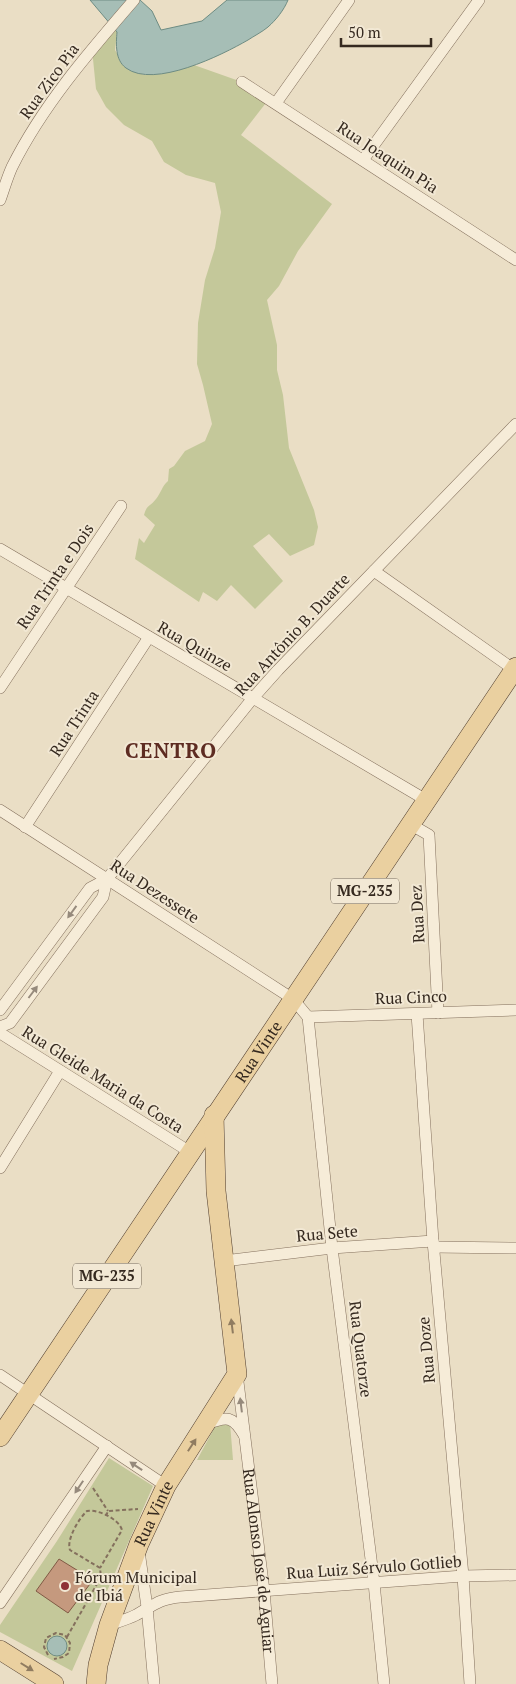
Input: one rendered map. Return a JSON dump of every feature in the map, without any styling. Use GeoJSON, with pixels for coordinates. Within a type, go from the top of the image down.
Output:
{"type":"FeatureCollection","features":[{"type":"Feature","properties":{"kind":"main road","name":"Rua Vinte"},"geometry":{"type":"LineString","coordinates":[[0,1437],[214,1115],[515,669]]}},
{"type":"Feature","properties":{"kind":"main road","name":"Rua Alonso José de Aguiar"},"geometry":{"type":"LineString","coordinates":[[214,1115],[216,1191],[238,1374]]}},
{"type":"Feature","properties":{"kind":"main road"},"geometry":{"type":"LineString","coordinates":[[190,1152],[206,1170],[216,1191]]}},
{"type":"Feature","properties":{"kind":"main road","name":"Rua Vinte"},"geometry":{"type":"LineString","coordinates":[[96,1684],[98,1665],[109,1625],[139,1544],[166,1486],[238,1374]]}},
{"type":"Feature","properties":{"kind":"main road"},"geometry":{"type":"LineString","coordinates":[[0,1650],[54,1684]]}},
{"type":"Feature","properties":{"kind":"street","name":"Rua Zico Pia"},"geometry":{"type":"LineString","coordinates":[[0,200],[12,168],[29,138],[65,84],[134,0]]}},
{"type":"Feature","properties":{"kind":"street"},"geometry":{"type":"LineString","coordinates":[[276,103],[349,0]]}},
{"type":"Feature","properties":{"kind":"street"},"geometry":{"type":"LineString","coordinates":[[363,160],[478,0]]}},
{"type":"Feature","properties":{"kind":"street","name":"Rua Joaquim Pia"},"geometry":{"type":"LineString","coordinates":[[242,82],[516,260]]}},
{"type":"Feature","properties":{"kind":"street","name":"Rua Antônio B. Duarte"},"geometry":{"type":"LineString","coordinates":[[0,1010],[90,888],[107,879],[253,698],[516,424]]}},
{"type":"Feature","properties":{"kind":"street","name":"Rua Trinta e Dois"},"geometry":{"type":"LineString","coordinates":[[0,688],[121,506]]}},
{"type":"Feature","properties":{"kind":"street","name":"Rua Quinze"},"geometry":{"type":"LineString","coordinates":[[0,549],[426,800]]}},
{"type":"Feature","properties":{"kind":"street"},"geometry":{"type":"LineString","coordinates":[[374,571],[515,669]]}},
{"type":"Feature","properties":{"kind":"street","name":"Rua Trinta"},"geometry":{"type":"LineString","coordinates":[[25,827],[149,637]]}},
{"type":"Feature","properties":{"kind":"street","name":"Rua Dezessete"},"geometry":{"type":"LineString","coordinates":[[0,810],[293,999],[308,1017]]}},
{"type":"Feature","properties":{"kind":"street","name":"Rua Dez"},"geometry":{"type":"LineString","coordinates":[[410,824],[429,835],[438,1013]]}},
{"type":"Feature","properties":{"kind":"street","name":"Rua Antônio B. Duarte"},"geometry":{"type":"LineString","coordinates":[[0,1027],[10,1023],[103,897],[107,879]]}},
{"type":"Feature","properties":{"kind":"street","name":"Rua Cinco"},"geometry":{"type":"LineString","coordinates":[[308,1017],[516,1010]]}},
{"type":"Feature","properties":{"kind":"street","name":"Rua Doze"},"geometry":{"type":"LineString","coordinates":[[418,1014],[433,1244],[463,1576],[470,1684]]}},
{"type":"Feature","properties":{"kind":"street","name":"Rua Quatorze"},"geometry":{"type":"LineString","coordinates":[[308,1017],[332,1248],[374,1583],[384,1684]]}},
{"type":"Feature","properties":{"kind":"street","name":"Rua Gleide Maria da Costa"},"geometry":{"type":"LineString","coordinates":[[0,1033],[190,1152]]}},
{"type":"Feature","properties":{"kind":"street"},"geometry":{"type":"LineString","coordinates":[[0,1168],[60,1071]]}},
{"type":"Feature","properties":{"kind":"street","name":"Rua Sete"},"geometry":{"type":"LineString","coordinates":[[224,1261],[332,1248],[433,1244],[516,1248]]}},
{"type":"Feature","properties":{"kind":"street","name":"Rua Alonso José de Aguiar"},"geometry":{"type":"LineString","coordinates":[[238,1374],[264,1591],[272,1684]]}},
{"type":"Feature","properties":{"kind":"street"},"geometry":{"type":"LineString","coordinates":[[0,1375],[166,1486]]}},
{"type":"Feature","properties":{"kind":"street"},"geometry":{"type":"LineString","coordinates":[[206,1424],[220,1419],[233,1420],[245,1437]]}},
{"type":"Feature","properties":{"kind":"street"},"geometry":{"type":"LineString","coordinates":[[0,1603],[107,1446]]}},
{"type":"Feature","properties":{"kind":"street"},"geometry":{"type":"LineString","coordinates":[[139,1544],[154,1684]]}},
{"type":"Feature","properties":{"kind":"street","name":"Rua Luiz Sérvulo Gotlieb"},"geometry":{"type":"LineString","coordinates":[[109,1625],[135,1616],[147,1607],[167,1598],[463,1576],[516,1575]]}},
{"type":"Feature","properties":{"kind":"path"},"geometry":{"type":"LineString","coordinates":[[92,1487],[108,1511]]}},
{"type":"Feature","properties":{"kind":"path"},"geometry":{"type":"LineString","coordinates":[[108,1511],[141,1509]]}},
{"type":"Feature","properties":{"kind":"path"},"geometry":{"type":"LineString","coordinates":[[67,1637],[101,1577],[100,1568],[122,1530],[119,1523],[95,1510],[88,1510],[69,1539],[68,1545],[70,1550],[100,1568]]}},
{"type":"Feature","properties":{"kind":"path"},"geometry":{"type":"LineString","coordinates":[[106,1516],[108,1511]]}},
{"type":"Feature","properties":{"kind":"path"},"geometry":{"type":"LineString","coordinates":[[48,1655],[44,1647],[46,1638],[56,1633],[67,1637],[70,1643],[69,1652],[62,1657],[54,1659]]}},
{"type":"Feature","properties":{"kind":"green space"},"geometry":{"type":"Polygon","coordinates":[[[111,26],[117,32],[115,50],[125,67],[144,75],[194,65],[242,82],[269,99],[241,135],[332,204],[298,251],[279,286],[267,300],[277,345],[277,370],[283,395],[289,448],[314,510],[318,527],[314,545],[290,556],[269,534],[253,546],[283,581],[255,609],[231,585],[217,601],[203,592],[199,602],[135,559],[139,538],[144,543],[155,525],[144,515],[145,511],[168,481],[169,469],[174,466],[185,451],[205,441],[212,424],[197,364],[198,323],[205,280],[215,248],[221,212],[215,183],[186,175],[164,162],[152,141],[124,125],[106,107],[96,89],[92,49],[111,26]]]}},
{"type":"Feature","properties":{"kind":"green space"},"geometry":{"type":"Polygon","coordinates":[[[217,1423],[230,1423],[233,1460],[197,1460],[217,1423]]]}},
{"type":"Feature","properties":{"kind":"green space"},"geometry":{"type":"Polygon","coordinates":[[[109,1458],[153,1486],[72,1671],[0,1632],[0,1625],[57,1541],[109,1458]]]}},
{"type":"Feature","properties":{"kind":"water"},"geometry":{"type":"Polygon","coordinates":[[[90,0],[140,0],[152,11],[161,30],[202,21],[227,0],[288,0],[271,24],[248,40],[222,54],[188,68],[153,75],[138,73],[122,65],[117,52],[117,32],[90,0]]]}},
{"type":"Feature","properties":{"kind":"water"},"geometry":{"type":"Polygon","coordinates":[[[57,1636],[64,1639],[67,1646],[64,1653],[57,1656],[50,1653],[47,1646],[50,1639],[57,1636]]]}},
{"type":"Feature","properties":{"kind":"building","name":"Fórum Municipal de Ibiá"},"geometry":{"type":"Polygon","coordinates":[[[59,1559],[93,1580],[68,1613],[36,1591],[59,1559]]]}},
{"type":"Feature","properties":{"kind":"place","name":"Fórum Municipal de Ibiá"},"geometry":{"type":"Point","coordinates":[65,1586]}},
{"type":"Feature","properties":{"kind":"district","name":"CENTRO"},"geometry":{"type":"Point","coordinates":[171,751]}}]}
